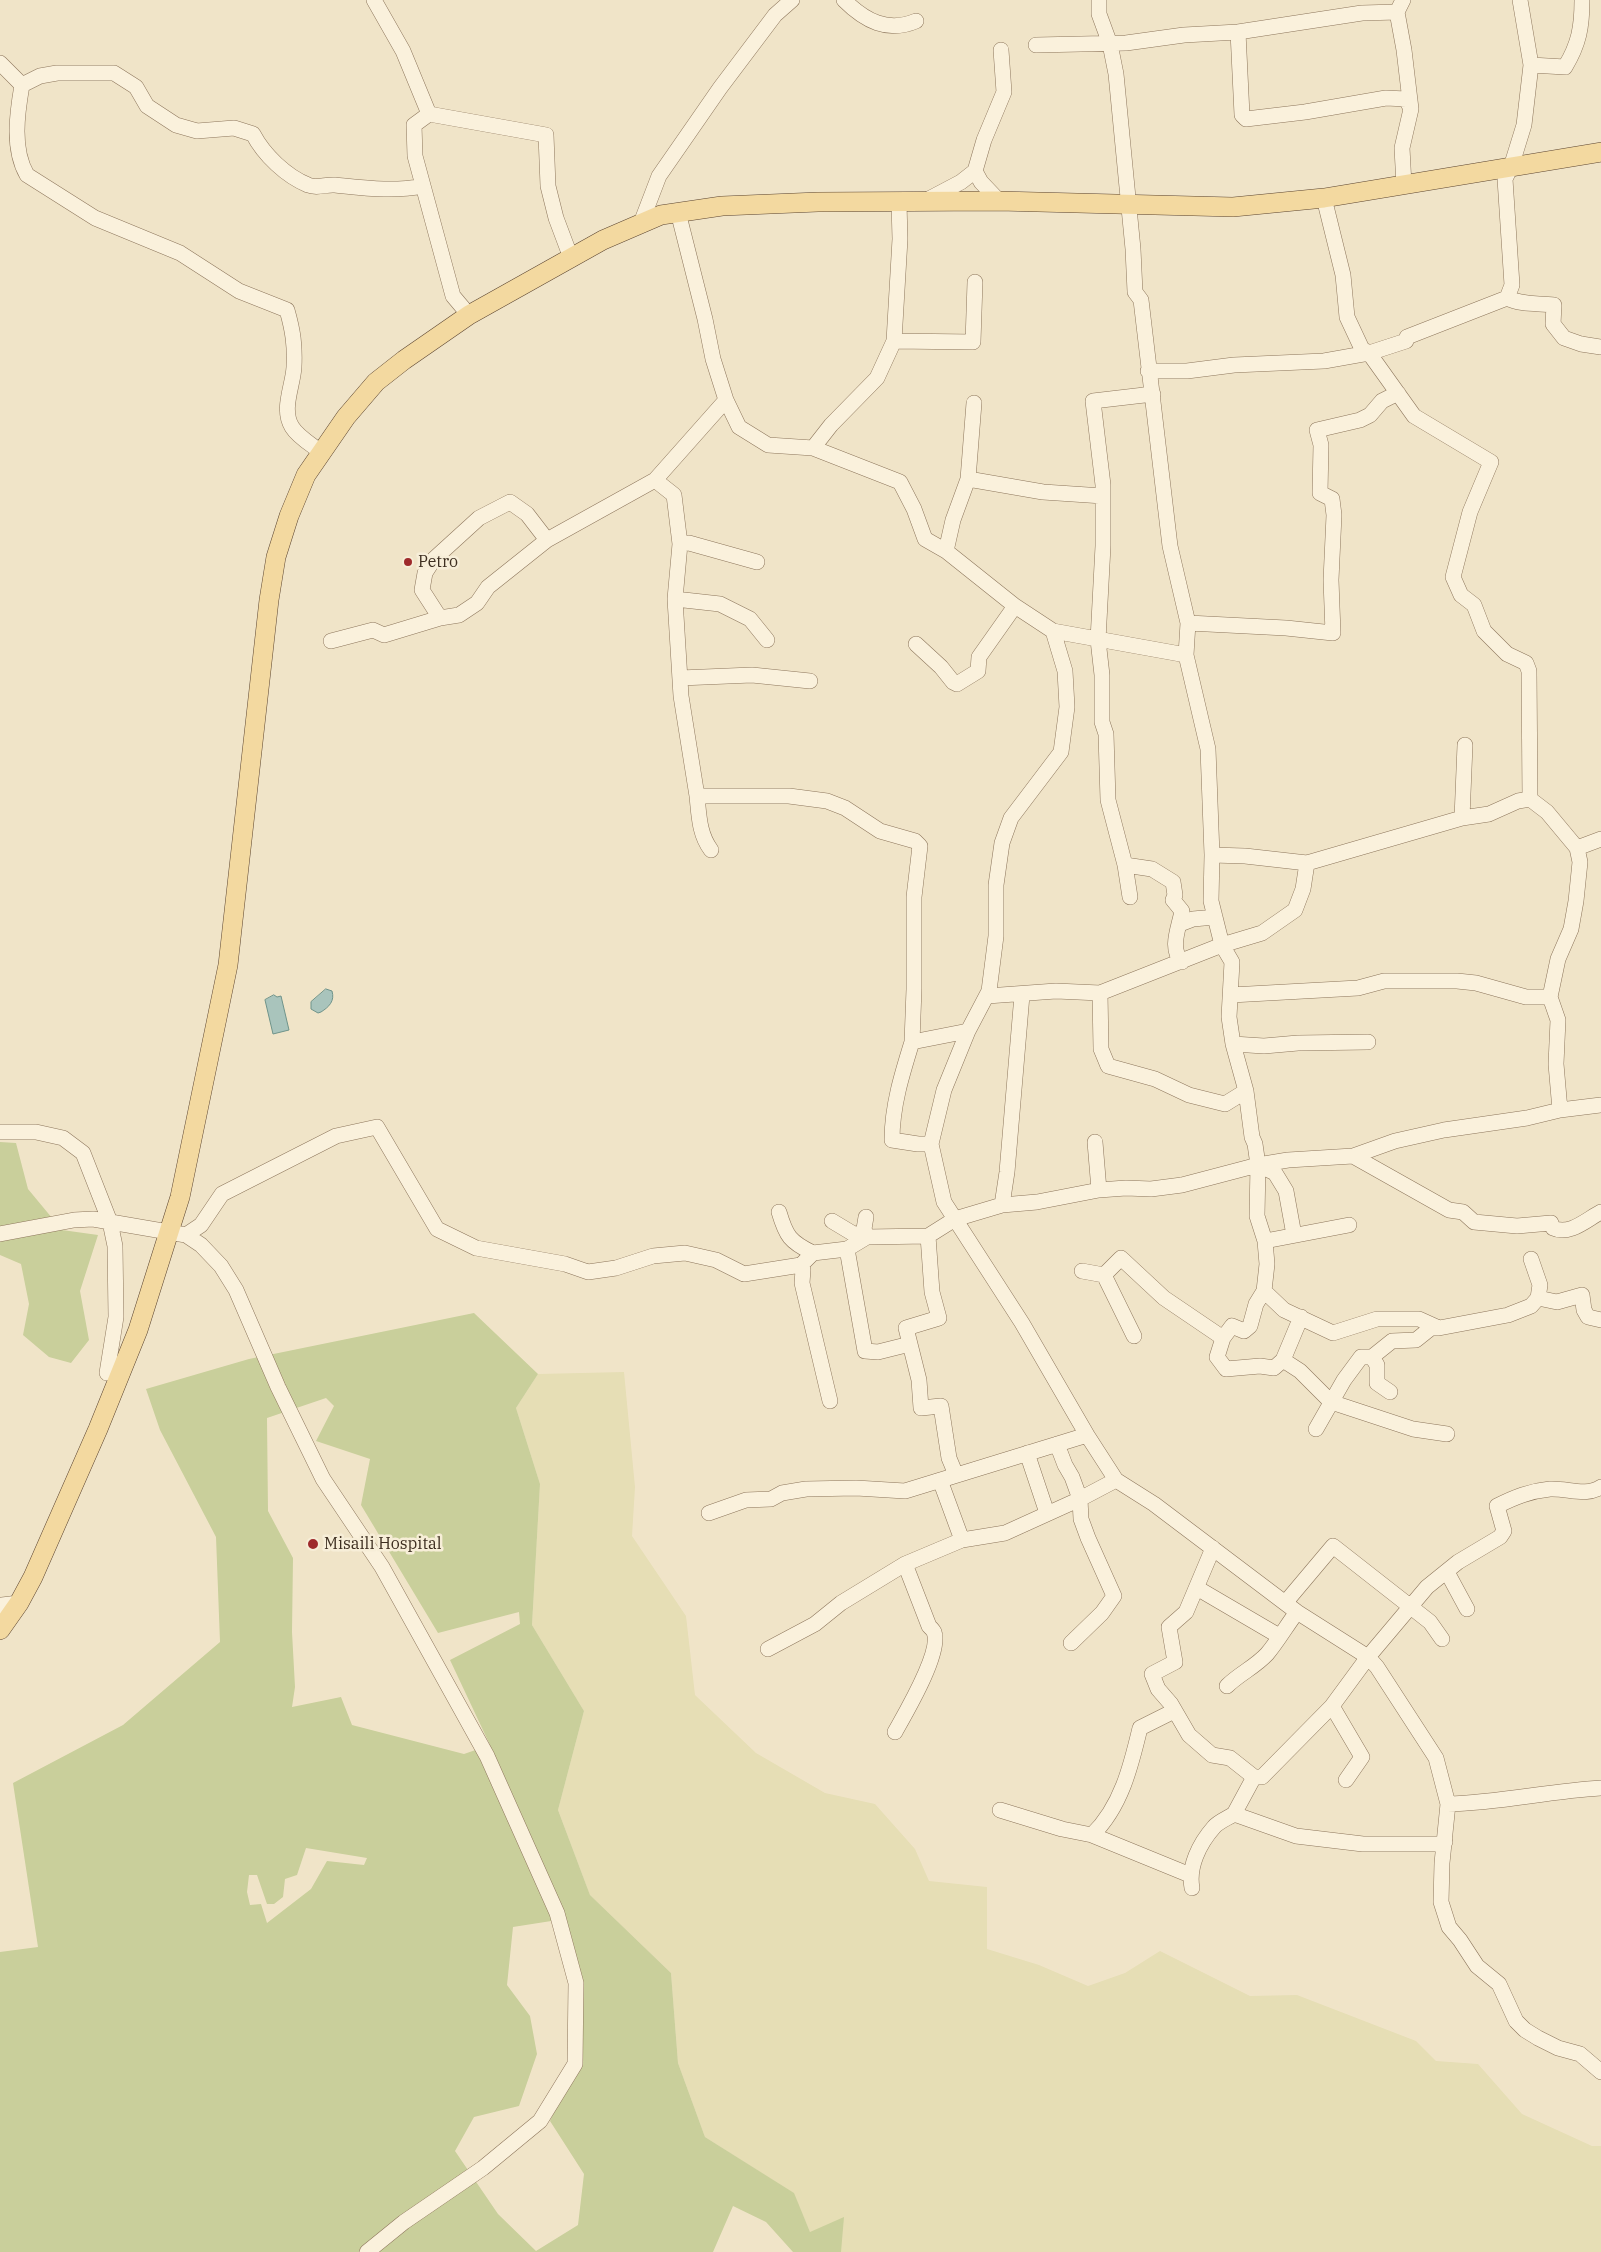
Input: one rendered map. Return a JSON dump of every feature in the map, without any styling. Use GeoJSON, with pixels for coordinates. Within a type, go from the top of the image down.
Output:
{"type":"FeatureCollection","features":[{"type":"Feature","properties":{"kind":"main road"},"geometry":{"type":"LineString","coordinates":[[0,1630],[20,1603],[33,1577],[114,1391],[177,1234],[180,1197],[228,965],[269,600],[276,557],[289,516],[306,475],[320,452],[346,417],[376,382],[469,315],[603,240],[661,215],[722,206],[818,202],[999,201],[1233,207],[1324,198],[1601,152]]}},
{"type":"Feature","properties":{"kind":"street"},"geometry":{"type":"LineString","coordinates":[[374,0],[403,51],[429,114]]}},
{"type":"Feature","properties":{"kind":"street"},"geometry":{"type":"LineString","coordinates":[[641,223],[659,176],[720,88],[775,15],[792,0]]}},
{"type":"Feature","properties":{"kind":"street"},"geometry":{"type":"LineString","coordinates":[[844,0],[851,7],[887,27],[903,26],[916,20]]}},
{"type":"Feature","properties":{"kind":"street"},"geometry":{"type":"LineString","coordinates":[[1099,0],[1100,14],[1110,44],[1116,74],[1129,204],[1135,292],[1141,300],[1170,546],[1188,624],[1186,655],[1208,749],[1212,855],[1211,901],[1222,945],[1232,962],[1229,1018],[1233,1044],[1246,1091],[1247,1115],[1255,1144],[1258,1165],[1258,1216],[1265,1240],[1267,1264],[1264,1291],[1256,1304],[1250,1326],[1244,1330],[1232,1326],[1223,1338],[1217,1357],[1226,1369],[1260,1366],[1274,1368],[1283,1360],[1301,1317]]}},
{"type":"Feature","properties":{"kind":"street"},"geometry":{"type":"LineString","coordinates":[[1507,298],[1512,285],[1505,178],[1511,167],[1524,125],[1531,65],[1520,0]]}},
{"type":"Feature","properties":{"kind":"street"},"geometry":{"type":"LineString","coordinates":[[1531,65],[1565,67],[1577,45],[1582,20],[1582,0]]}},
{"type":"Feature","properties":{"kind":"street"},"geometry":{"type":"LineString","coordinates":[[1036,45],[1110,44],[1184,35],[1238,32],[1400,6],[1411,109],[1402,148],[1404,185]]}},
{"type":"Feature","properties":{"kind":"street"},"geometry":{"type":"LineString","coordinates":[[1238,32],[1242,114],[1246,119],[1304,112],[1386,98],[1406,100],[1411,109]]}},
{"type":"Feature","properties":{"kind":"street"},"geometry":{"type":"LineString","coordinates":[[922,202],[962,182],[975,171],[984,140],[1004,92],[1001,50]]}},
{"type":"Feature","properties":{"kind":"street"},"geometry":{"type":"LineString","coordinates":[[0,63],[22,85]]}},
{"type":"Feature","properties":{"kind":"street"},"geometry":{"type":"LineString","coordinates":[[22,85],[40,76],[57,73],[114,73],[136,86],[147,106],[176,125],[197,131],[234,128],[253,134],[261,149],[285,170],[309,186],[334,185],[348,188],[382,190],[423,186]]}},
{"type":"Feature","properties":{"kind":"street"},"geometry":{"type":"LineString","coordinates":[[22,85],[17,113],[18,146],[20,164],[27,175],[95,218],[180,253],[239,291],[286,310],[294,335],[294,369],[288,405],[288,418],[292,429],[320,452]]}},
{"type":"Feature","properties":{"kind":"street"},"geometry":{"type":"LineString","coordinates":[[469,315],[453,296],[415,156],[414,125],[429,114],[546,135],[548,186],[556,218],[571,258]]}},
{"type":"Feature","properties":{"kind":"street"},"geometry":{"type":"LineString","coordinates":[[975,171],[981,182],[999,201]]}},
{"type":"Feature","properties":{"kind":"street"},"geometry":{"type":"LineString","coordinates":[[1324,198],[1343,275],[1347,317],[1362,349],[1369,353],[1414,416],[1491,462],[1470,512],[1453,577],[1461,595],[1474,605],[1484,631],[1507,654],[1526,663],[1529,671],[1530,799]]}},
{"type":"Feature","properties":{"kind":"street"},"geometry":{"type":"LineString","coordinates":[[813,448],[831,425],[877,378],[894,341],[900,238],[899,203]]}},
{"type":"Feature","properties":{"kind":"street"},"geometry":{"type":"LineString","coordinates":[[678,212],[706,320],[713,359],[726,400],[739,427],[768,445],[813,448],[900,482],[914,509],[925,540],[946,551],[1015,606],[1053,631],[1186,655]]}},
{"type":"Feature","properties":{"kind":"street"},"geometry":{"type":"LineString","coordinates":[[894,341],[970,344],[973,342],[975,282]]}},
{"type":"Feature","properties":{"kind":"street"},"geometry":{"type":"LineString","coordinates":[[1148,371],[1324,361],[1369,353],[1406,341],[1407,337],[1507,298],[1518,303],[1530,302],[1554,305],[1553,324],[1564,338],[1581,344],[1601,346]]}},
{"type":"Feature","properties":{"kind":"street"},"geometry":{"type":"LineString","coordinates":[[1188,624],[1286,628],[1333,633],[1334,515],[1332,499],[1320,494],[1321,445],[1317,430],[1360,420],[1370,415],[1382,401],[1398,393]]}},
{"type":"Feature","properties":{"kind":"street"},"geometry":{"type":"LineString","coordinates":[[1130,897],[1125,865],[1108,800],[1106,734],[1102,722],[1102,675],[1098,640],[1103,546],[1103,496],[1093,401],[1153,394]]}},
{"type":"Feature","properties":{"kind":"street"},"geometry":{"type":"LineString","coordinates":[[331,641],[373,630],[384,635],[440,618],[459,615],[477,603],[488,587],[547,540],[655,480],[726,400]]}},
{"type":"Feature","properties":{"kind":"street"},"geometry":{"type":"LineString","coordinates":[[946,551],[953,520],[968,479],[974,403]]}},
{"type":"Feature","properties":{"kind":"street"},"geometry":{"type":"LineString","coordinates":[[968,479],[1043,492],[1103,496]]}},
{"type":"Feature","properties":{"kind":"street"},"geometry":{"type":"LineString","coordinates":[[655,480],[674,496],[680,544],[675,599],[680,678],[688,750],[701,829],[704,841],[711,850]]}},
{"type":"Feature","properties":{"kind":"street"},"geometry":{"type":"LineString","coordinates":[[440,618],[422,590],[425,573],[434,559],[479,518],[510,502],[527,514],[547,540]]}},
{"type":"Feature","properties":{"kind":"street"},"geometry":{"type":"LineString","coordinates":[[680,544],[689,543],[757,562]]}},
{"type":"Feature","properties":{"kind":"street"},"geometry":{"type":"LineString","coordinates":[[675,599],[720,604],[750,619],[767,640]]}},
{"type":"Feature","properties":{"kind":"street"},"geometry":{"type":"LineString","coordinates":[[916,644],[942,667],[953,682],[957,684],[978,671],[979,657],[1015,606]]}},
{"type":"Feature","properties":{"kind":"street"},"geometry":{"type":"LineString","coordinates":[[1053,631],[1065,671],[1066,707],[1061,752],[1011,818],[1002,843],[996,885],[996,936],[989,991],[968,1031],[944,1090],[931,1144],[944,1202],[1022,1323],[1116,1480],[1154,1504],[1291,1607],[1368,1657],[1377,1667],[1436,1758],[1448,1804],[1442,1863],[1441,1902],[1449,1927],[1477,1966],[1498,1984],[1516,2021],[1525,2030],[1558,2048],[1580,2054],[1601,2072]]}},
{"type":"Feature","properties":{"kind":"street"},"geometry":{"type":"LineString","coordinates":[[680,678],[752,675],[810,681]]}},
{"type":"Feature","properties":{"kind":"street"},"geometry":{"type":"LineString","coordinates":[[1462,818],[1465,744]]}},
{"type":"Feature","properties":{"kind":"street"},"geometry":{"type":"LineString","coordinates":[[697,796],[789,796],[827,801],[845,808],[880,830],[915,841],[920,846],[914,897],[912,1042],[899,1081],[892,1126],[892,1140],[931,1144]]}},
{"type":"Feature","properties":{"kind":"street"},"geometry":{"type":"LineString","coordinates":[[1212,855],[1245,856],[1307,863],[1462,818],[1489,814],[1518,801],[1530,799],[1548,812],[1577,848],[1580,862],[1571,929],[1558,959],[1550,997],[1558,1020],[1556,1064],[1560,1110]]}},
{"type":"Feature","properties":{"kind":"street"},"geometry":{"type":"LineString","coordinates":[[1577,848],[1586,843],[1601,839]]}},
{"type":"Feature","properties":{"kind":"street"},"geometry":{"type":"LineString","coordinates":[[987,996],[1022,995],[1056,991],[1100,993],[1222,945],[1262,933],[1296,910],[1303,889],[1307,863]]}},
{"type":"Feature","properties":{"kind":"street"},"geometry":{"type":"LineString","coordinates":[[1125,865],[1152,869],[1173,882],[1175,895],[1173,900],[1182,911],[1174,945],[1177,957],[1182,962]]}},
{"type":"Feature","properties":{"kind":"street"},"geometry":{"type":"LineString","coordinates":[[1180,924],[1193,918],[1215,917]]}},
{"type":"Feature","properties":{"kind":"street"},"geometry":{"type":"LineString","coordinates":[[1231,995],[1358,988],[1384,981],[1457,981],[1476,983],[1526,997],[1550,997]]}},
{"type":"Feature","properties":{"kind":"street"},"geometry":{"type":"LineString","coordinates":[[1100,993],[1101,1049],[1108,1066],[1155,1079],[1188,1095],[1225,1104],[1246,1091]]}},
{"type":"Feature","properties":{"kind":"street"},"geometry":{"type":"LineString","coordinates":[[1002,1205],[1007,1172],[1022,995]]}},
{"type":"Feature","properties":{"kind":"street"},"geometry":{"type":"LineString","coordinates":[[912,1042],[968,1031]]}},
{"type":"Feature","properties":{"kind":"street"},"geometry":{"type":"LineString","coordinates":[[1233,1044],[1264,1046],[1298,1042],[1368,1042]]}},
{"type":"Feature","properties":{"kind":"street"},"geometry":{"type":"LineString","coordinates":[[832,1221],[852,1233],[867,1237],[928,1236],[955,1218],[1002,1205],[1037,1202],[1099,1190],[1151,1189],[1182,1185],[1258,1165],[1288,1160],[1353,1156],[1403,1139],[1444,1130],[1527,1118],[1560,1110],[1601,1105]]}},
{"type":"Feature","properties":{"kind":"street"},"geometry":{"type":"LineString","coordinates":[[177,1234],[202,1225],[222,1194],[336,1136],[378,1127],[437,1229],[476,1248],[565,1264],[588,1272],[616,1268],[653,1256],[678,1254],[716,1260],[744,1274],[801,1265],[812,1253]]}},
{"type":"Feature","properties":{"kind":"street"},"geometry":{"type":"LineString","coordinates":[[0,1132],[36,1132],[63,1138],[84,1152],[110,1222],[116,1269],[116,1317],[107,1373]]}},
{"type":"Feature","properties":{"kind":"street"},"geometry":{"type":"LineString","coordinates":[[1095,1142],[1099,1190]]}},
{"type":"Feature","properties":{"kind":"street"},"geometry":{"type":"LineString","coordinates":[[1353,1156],[1449,1210],[1462,1212],[1474,1222],[1517,1226],[1551,1223],[1553,1228],[1563,1230],[1582,1225],[1588,1218],[1601,1212]]}},
{"type":"Feature","properties":{"kind":"street"},"geometry":{"type":"LineString","coordinates":[[1258,1165],[1275,1173],[1286,1191],[1294,1235]]}},
{"type":"Feature","properties":{"kind":"street"},"geometry":{"type":"LineString","coordinates":[[779,1212],[784,1231],[788,1236],[812,1253],[847,1249],[867,1237]]}},
{"type":"Feature","properties":{"kind":"street"},"geometry":{"type":"LineString","coordinates":[[866,1217],[864,1229],[867,1237]]}},
{"type":"Feature","properties":{"kind":"street"},"geometry":{"type":"LineString","coordinates":[[0,1234],[74,1220],[93,1219],[177,1234],[201,1245],[221,1266],[236,1290],[278,1388],[322,1479],[382,1567],[487,1756],[556,1913],[576,1983],[575,2064],[540,2121],[483,2168],[404,2222],[367,2252]]}},
{"type":"Feature","properties":{"kind":"street"},"geometry":{"type":"LineString","coordinates":[[1265,1240],[1349,1225]]}},
{"type":"Feature","properties":{"kind":"street"},"geometry":{"type":"LineString","coordinates":[[928,1236],[932,1292],[940,1318],[906,1328],[919,1380],[922,1408],[941,1406],[949,1458],[956,1475]]}},
{"type":"Feature","properties":{"kind":"street"},"geometry":{"type":"LineString","coordinates":[[847,1249],[865,1351],[878,1352],[910,1344]]}},
{"type":"Feature","properties":{"kind":"street"},"geometry":{"type":"LineString","coordinates":[[1104,1276],[1121,1258],[1164,1298],[1223,1338]]}},
{"type":"Feature","properties":{"kind":"street"},"geometry":{"type":"LineString","coordinates":[[1316,1429],[1344,1380],[1361,1357],[1372,1357],[1392,1341],[1416,1340],[1431,1328],[1508,1315],[1531,1306],[1538,1298],[1540,1285],[1531,1259]]}},
{"type":"Feature","properties":{"kind":"street"},"geometry":{"type":"LineString","coordinates":[[801,1265],[804,1270],[802,1283],[830,1401]]}},
{"type":"Feature","properties":{"kind":"street"},"geometry":{"type":"LineString","coordinates":[[1082,1271],[1104,1276]]}},
{"type":"Feature","properties":{"kind":"street"},"geometry":{"type":"LineString","coordinates":[[1104,1276],[1134,1336]]}},
{"type":"Feature","properties":{"kind":"street"},"geometry":{"type":"LineString","coordinates":[[1264,1291],[1284,1310],[1333,1333],[1377,1320],[1391,1319],[1419,1319],[1439,1328]]}},
{"type":"Feature","properties":{"kind":"street"},"geometry":{"type":"LineString","coordinates":[[1538,1298],[1557,1302],[1582,1295],[1584,1310],[1588,1318],[1601,1320]]}},
{"type":"Feature","properties":{"kind":"street"},"geometry":{"type":"LineString","coordinates":[[1372,1357],[1377,1365],[1377,1384],[1390,1392]]}},
{"type":"Feature","properties":{"kind":"street"},"geometry":{"type":"LineString","coordinates":[[1283,1360],[1300,1370],[1331,1402],[1413,1429],[1447,1434]]}},
{"type":"Feature","properties":{"kind":"street"},"geometry":{"type":"LineString","coordinates":[[709,1513],[746,1500],[771,1499],[782,1493],[806,1489],[856,1488],[905,1491],[1087,1434]]}},
{"type":"Feature","properties":{"kind":"street"},"geometry":{"type":"LineString","coordinates":[[1057,1444],[1080,1499],[1081,1519],[1088,1538],[1114,1596],[1102,1613],[1070,1643]]}},
{"type":"Feature","properties":{"kind":"street"},"geometry":{"type":"LineString","coordinates":[[1027,1453],[1047,1513]]}},
{"type":"Feature","properties":{"kind":"street"},"geometry":{"type":"LineString","coordinates":[[940,1480],[962,1540]]}},
{"type":"Feature","properties":{"kind":"street"},"geometry":{"type":"LineString","coordinates":[[768,1649],[815,1624],[841,1603],[905,1564],[962,1540],[1005,1533],[1080,1499],[1116,1480]]}},
{"type":"Feature","properties":{"kind":"street"},"geometry":{"type":"LineString","coordinates":[[1213,1548],[1186,1612],[1169,1627],[1175,1662],[1152,1674],[1158,1689],[1171,1704],[1189,1736],[1212,1756],[1230,1758],[1254,1777],[1262,1777],[1332,1706],[1368,1657],[1427,1586],[1458,1562],[1500,1537],[1504,1531],[1497,1506],[1527,1492],[1552,1489],[1582,1492],[1594,1491],[1601,1487]]}},
{"type":"Feature","properties":{"kind":"street"},"geometry":{"type":"LineString","coordinates":[[1227,1686],[1238,1675],[1255,1665],[1268,1653],[1279,1636],[1291,1607],[1333,1546],[1430,1622],[1442,1639]]}},
{"type":"Feature","properties":{"kind":"street"},"geometry":{"type":"LineString","coordinates":[[895,1732],[915,1696],[935,1645],[934,1632],[929,1626],[905,1564]]}},
{"type":"Feature","properties":{"kind":"street"},"geometry":{"type":"LineString","coordinates":[[1447,1572],[1467,1609]]}},
{"type":"Feature","properties":{"kind":"street"},"geometry":{"type":"LineString","coordinates":[[1197,1588],[1279,1636]]}},
{"type":"Feature","properties":{"kind":"street"},"geometry":{"type":"LineString","coordinates":[[0,1607],[2,1605],[20,1603]]}},
{"type":"Feature","properties":{"kind":"street"},"geometry":{"type":"LineString","coordinates":[[1332,1706],[1362,1758],[1346,1780]]}},
{"type":"Feature","properties":{"kind":"street"},"geometry":{"type":"LineString","coordinates":[[1092,1835],[1106,1822],[1120,1793],[1130,1770],[1140,1728],[1174,1712]]}},
{"type":"Feature","properties":{"kind":"street"},"geometry":{"type":"LineString","coordinates":[[1000,1810],[1062,1829],[1092,1835],[1191,1882],[1196,1856],[1214,1826],[1234,1814],[1254,1777]]}},
{"type":"Feature","properties":{"kind":"street"},"geometry":{"type":"LineString","coordinates":[[1448,1804],[1483,1803],[1542,1793],[1601,1788]]}},
{"type":"Feature","properties":{"kind":"street"},"geometry":{"type":"LineString","coordinates":[[1234,1814],[1296,1836],[1363,1844],[1442,1844],[1445,1842]]}},
{"type":"Feature","properties":{"kind":"shaded area"},"geometry":{"type":"Polygon","coordinates":[[[624,1372],[635,1487],[632,1536],[686,1616],[695,1695],[756,1753],[825,1793],[875,1804],[915,1849],[929,1881],[987,1887],[987,1949],[1039,1965],[1088,1986],[1125,1973],[1160,1951],[1250,1996],[1297,1995],[1416,2041],[1436,2061],[1478,2064],[1522,2114],[1592,2146],[1601,2146],[1601,2252],[841,2252],[810,2232],[793,2193],[705,2137],[678,2063],[671,1973],[590,1895],[558,1810],[584,1711],[532,1625],[540,1484],[516,1408],[538,1374],[624,1372]]]}},
{"type":"Feature","properties":{"kind":"green space"},"geometry":{"type":"Polygon","coordinates":[[[0,1142],[16,1143],[28,1189],[62,1230],[98,1235],[80,1291],[89,1340],[71,1363],[49,1357],[23,1335],[29,1304],[21,1264],[0,1255],[0,1142]]]}},
{"type":"Feature","properties":{"kind":"green space"},"geometry":{"type":"Polygon","coordinates":[[[474,1313],[538,1374],[516,1408],[540,1484],[532,1625],[584,1711],[558,1810],[590,1895],[671,1973],[678,2063],[705,2137],[794,2193],[810,2232],[844,2217],[841,2252],[793,2252],[766,2222],[733,2206],[713,2252],[0,2252],[0,1952],[38,1947],[13,1783],[123,1725],[220,1642],[216,1537],[160,1430],[146,1389],[249,1359],[474,1313]],[[326,1398],[267,1418],[268,1511],[293,1558],[292,1632],[295,1687],[292,1707],[341,1697],[352,1725],[464,1754],[490,1745],[450,1660],[520,1624],[519,1612],[438,1633],[361,1505],[370,1459],[316,1441],[334,1406],[326,1398]],[[306,1848],[297,1875],[285,1879],[283,1897],[274,1904],[267,1904],[257,1875],[249,1875],[247,1892],[250,1905],[261,1904],[267,1923],[311,1889],[327,1861],[364,1865],[367,1858],[306,1848]],[[564,1919],[513,1927],[507,1985],[530,2016],[537,2054],[519,2106],[474,2117],[455,2151],[498,2214],[536,2251],[578,2225],[584,2174],[550,2121],[579,2060],[564,1919]]]}},
{"type":"Feature","properties":{"kind":"water"},"geometry":{"type":"Polygon","coordinates":[[[326,989],[332,991],[332,1001],[327,1008],[318,1013],[311,1009],[311,1002],[326,989]]]}},
{"type":"Feature","properties":{"kind":"water"},"geometry":{"type":"Polygon","coordinates":[[[274,995],[277,997],[281,996],[289,1030],[273,1034],[265,1000],[274,995]]]}},
{"type":"Feature","properties":{"kind":"place","name":"Petro"},"geometry":{"type":"Point","coordinates":[408,562]}},
{"type":"Feature","properties":{"kind":"place","name":"Misaili Hospital"},"geometry":{"type":"Point","coordinates":[313,1544]}}]}
